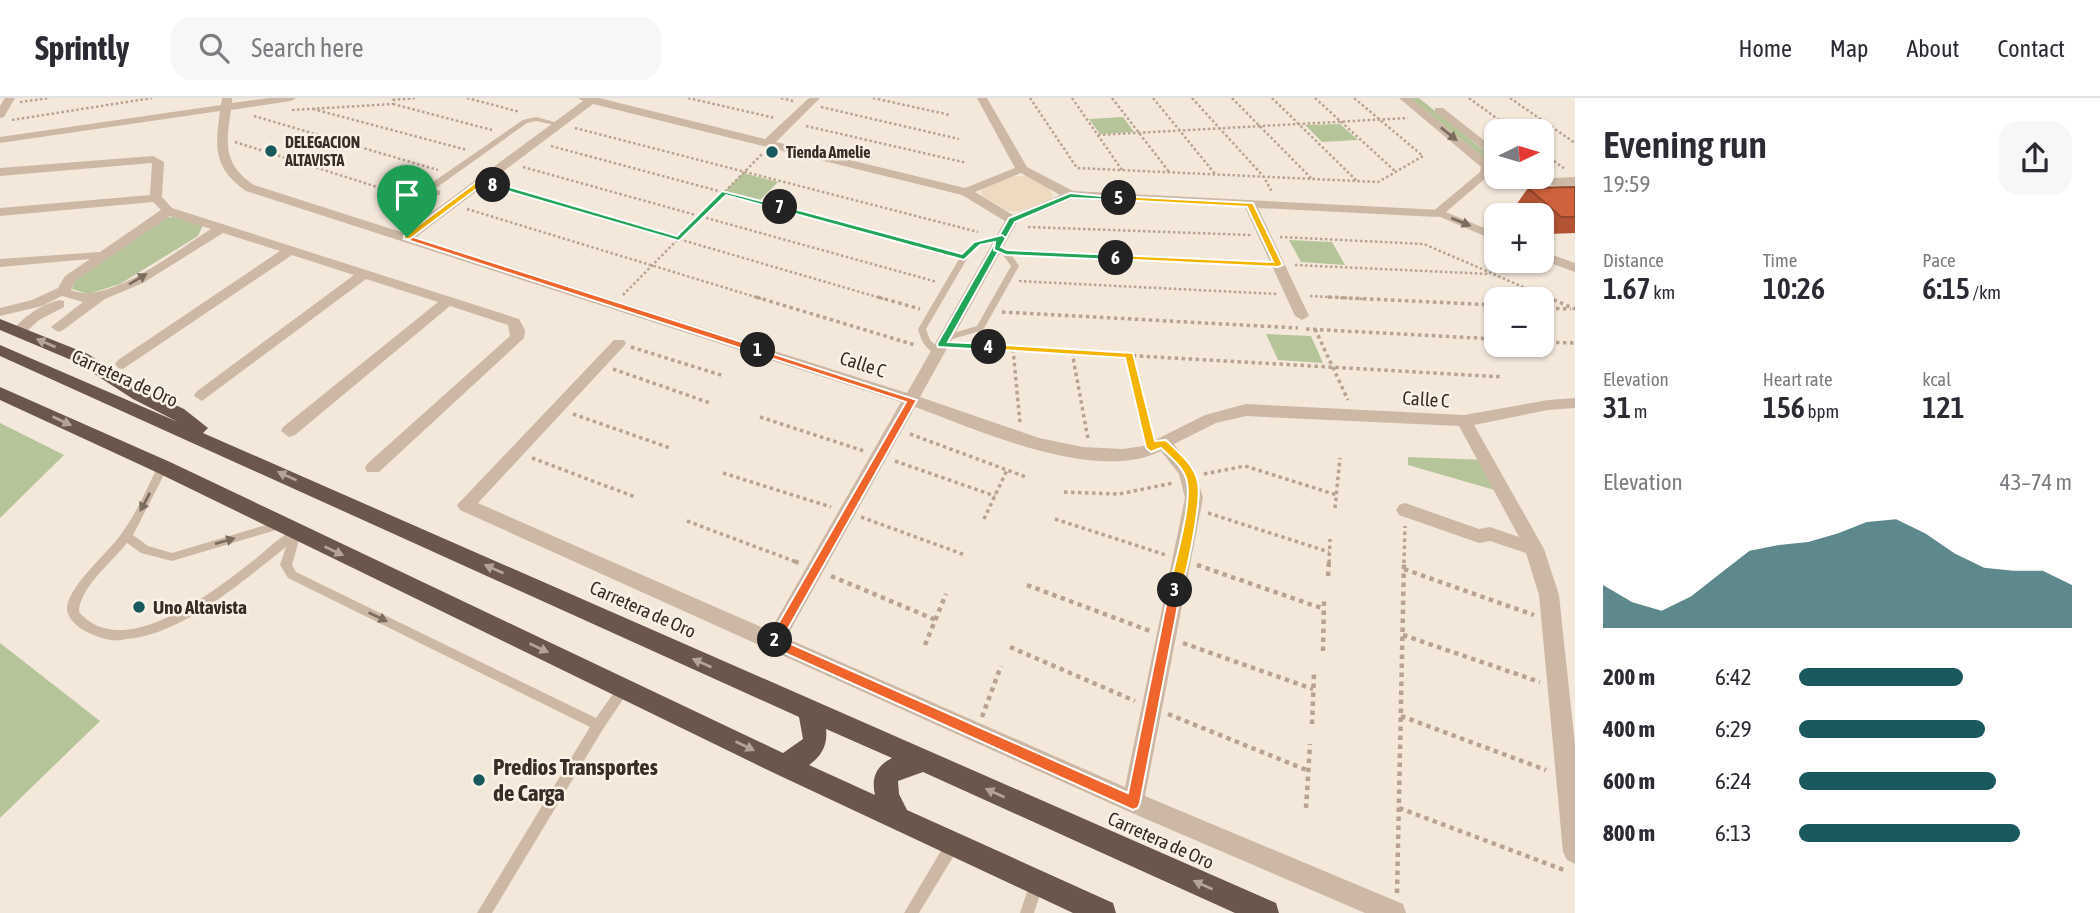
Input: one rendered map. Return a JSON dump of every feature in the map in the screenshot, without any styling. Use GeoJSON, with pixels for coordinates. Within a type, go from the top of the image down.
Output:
{"type":"FeatureCollection","features":[{"type":"Feature","properties":{"kind":"highway"},"geometry":{"type":"LineString","coordinates":[[0,324],[82,358],[139,396],[178,413],[231,451]]}},
{"type":"Feature","properties":{"kind":"highway","name":"Carretera de Oro"},"geometry":{"type":"LineString","coordinates":[[0,350],[1266,913]]}},
{"type":"Feature","properties":{"kind":"highway"},"geometry":{"type":"LineString","coordinates":[[0,393],[163,467],[783,765],[1103,913]]}},
{"type":"Feature","properties":{"kind":"highway"},"geometry":{"type":"LineString","coordinates":[[783,765],[803,757],[813,748],[817,737],[809,711]]}},
{"type":"Feature","properties":{"kind":"highway"},"geometry":{"type":"LineString","coordinates":[[898,818],[883,782],[888,771],[897,765],[922,761]]}},
{"type":"Feature","properties":{"kind":"street"},"geometry":{"type":"LineString","coordinates":[[0,140],[226,103],[291,98]]}},
{"type":"Feature","properties":{"kind":"street"},"geometry":{"type":"LineString","coordinates":[[982,98],[1022,169],[1070,195],[1437,213],[1484,232]]}},
{"type":"Feature","properties":{"kind":"street"},"geometry":{"type":"LineString","coordinates":[[1404,98],[1484,163]]}},
{"type":"Feature","properties":{"kind":"street"},"geometry":{"type":"LineString","coordinates":[[1423,98],[1484,146]]}},
{"type":"Feature","properties":{"kind":"street"},"geometry":{"type":"LineString","coordinates":[[407,237],[589,99],[966,192],[1005,237]]}},
{"type":"Feature","properties":{"kind":"street"},"geometry":{"type":"LineString","coordinates":[[0,115],[9,101]]}},
{"type":"Feature","properties":{"kind":"street"},"geometry":{"type":"LineString","coordinates":[[770,144],[812,101]]}},
{"type":"Feature","properties":{"kind":"street","name":"Calle C"},"geometry":{"type":"LineString","coordinates":[[226,103],[223,139],[225,166],[228,174],[240,183],[276,197],[912,400],[1021,439],[1091,453],[1123,456],[1156,445],[1211,419],[1246,410],[1464,421],[1548,405],[1575,403]]}},
{"type":"Feature","properties":{"kind":"street"},"geometry":{"type":"LineString","coordinates":[[1,173],[153,159],[158,162],[159,168],[156,198],[168,211],[514,322],[518,330],[517,338],[373,468]]}},
{"type":"Feature","properties":{"kind":"street"},"geometry":{"type":"LineString","coordinates":[[966,192],[1022,169]]}},
{"type":"Feature","properties":{"kind":"street"},"geometry":{"type":"LineString","coordinates":[[1437,213],[1484,178]]}},
{"type":"Feature","properties":{"kind":"street"},"geometry":{"type":"LineString","coordinates":[[1554,182],[1575,178]]}},
{"type":"Feature","properties":{"kind":"street"},"geometry":{"type":"LineString","coordinates":[[1554,182],[1575,190]]}},
{"type":"Feature","properties":{"kind":"street"},"geometry":{"type":"LineString","coordinates":[[774,642],[1005,237],[1070,195]]}},
{"type":"Feature","properties":{"kind":"street"},"geometry":{"type":"LineString","coordinates":[[0,212],[156,198]]}},
{"type":"Feature","properties":{"kind":"street"},"geometry":{"type":"LineString","coordinates":[[1250,205],[1303,316]]}},
{"type":"Feature","properties":{"kind":"street"},"geometry":{"type":"LineString","coordinates":[[19,331],[34,317],[68,294],[70,279],[168,211]]}},
{"type":"Feature","properties":{"kind":"street"},"geometry":{"type":"LineString","coordinates":[[58,327],[94,304],[100,297],[132,283],[222,228]]}},
{"type":"Feature","properties":{"kind":"street"},"geometry":{"type":"LineString","coordinates":[[123,364],[291,250]]}},
{"type":"Feature","properties":{"kind":"street"},"geometry":{"type":"LineString","coordinates":[[0,263],[102,256]]}},
{"type":"Feature","properties":{"kind":"street"},"geometry":{"type":"LineString","coordinates":[[1554,260],[1575,268]]}},
{"type":"Feature","properties":{"kind":"street"},"geometry":{"type":"LineString","coordinates":[[202,396],[364,274]]}},
{"type":"Feature","properties":{"kind":"street"},"geometry":{"type":"LineString","coordinates":[[0,312],[68,294],[100,297]]}},
{"type":"Feature","properties":{"kind":"street"},"geometry":{"type":"LineString","coordinates":[[289,431],[449,300]]}},
{"type":"Feature","properties":{"kind":"street"},"geometry":{"type":"LineString","coordinates":[[619,343],[466,505],[1133,803],[1396,906]]}},
{"type":"Feature","properties":{"kind":"street"},"geometry":{"type":"LineString","coordinates":[[1464,421],[1541,562],[1549,595],[1575,852]]}},
{"type":"Feature","properties":{"kind":"street"},"geometry":{"type":"LineString","coordinates":[[1133,803],[1194,498],[1191,477],[1186,466],[1156,445]]}},
{"type":"Feature","properties":{"kind":"street"},"geometry":{"type":"LineString","coordinates":[[1405,510],[1479,536],[1490,534],[1535,549]]}},
{"type":"Feature","properties":{"kind":"lane"},"geometry":{"type":"LineString","coordinates":[[438,193],[430,190],[433,186],[525,121],[536,119],[559,124]]}},
{"type":"Feature","properties":{"kind":"lane"},"geometry":{"type":"LineString","coordinates":[[1005,237],[1015,266],[980,328],[942,345],[926,341],[922,329],[964,257],[977,244],[1005,237]]}},
{"type":"Feature","properties":{"kind":"lane"},"geometry":{"type":"LineString","coordinates":[[163,467],[126,536],[86,585],[73,607],[73,613],[100,635],[134,633],[164,626],[189,614],[288,529]]}},
{"type":"Feature","properties":{"kind":"lane"},"geometry":{"type":"LineString","coordinates":[[126,536],[145,550],[172,557],[288,529]]}},
{"type":"Feature","properties":{"kind":"lane"},"geometry":{"type":"LineString","coordinates":[[288,529],[286,565],[292,575],[598,725]]}},
{"type":"Feature","properties":{"kind":"lane"},"geometry":{"type":"LineString","coordinates":[[484,913],[598,725],[624,688]]}},
{"type":"Feature","properties":{"kind":"lane"},"geometry":{"type":"LineString","coordinates":[[911,913],[953,844]]}},
{"type":"Feature","properties":{"kind":"lane"},"geometry":{"type":"LineString","coordinates":[[1027,913],[1037,882]]}},
{"type":"Feature","properties":{"kind":"path"},"geometry":{"type":"LineString","coordinates":[[9,101],[50,98]]}},
{"type":"Feature","properties":{"kind":"path"},"geometry":{"type":"LineString","coordinates":[[0,121],[152,98]]}},
{"type":"Feature","properties":{"kind":"path"},"geometry":{"type":"LineString","coordinates":[[393,104],[393,100],[415,98]]}},
{"type":"Feature","properties":{"kind":"path"},"geometry":{"type":"LineString","coordinates":[[467,98],[533,115],[536,119]]}},
{"type":"Feature","properties":{"kind":"path"},"geometry":{"type":"LineString","coordinates":[[688,98],[967,163]]}},
{"type":"Feature","properties":{"kind":"path"},"geometry":{"type":"LineString","coordinates":[[782,98],[812,101],[959,139]]}},
{"type":"Feature","properties":{"kind":"path"},"geometry":{"type":"LineString","coordinates":[[873,98],[950,115]]}},
{"type":"Feature","properties":{"kind":"path"},"geometry":{"type":"LineString","coordinates":[[1030,98],[1077,168],[1378,182],[1423,156],[1354,98]]}},
{"type":"Feature","properties":{"kind":"path"},"geometry":{"type":"LineString","coordinates":[[1072,98],[1122,170]]}},
{"type":"Feature","properties":{"kind":"path"},"geometry":{"type":"LineString","coordinates":[[1112,98],[1170,173]]}},
{"type":"Feature","properties":{"kind":"path"},"geometry":{"type":"LineString","coordinates":[[1153,98],[1216,175]]}},
{"type":"Feature","properties":{"kind":"path"},"geometry":{"type":"LineString","coordinates":[[1192,98],[1264,177],[1279,206]]}},
{"type":"Feature","properties":{"kind":"path"},"geometry":{"type":"LineString","coordinates":[[1232,98],[1312,179]]}},
{"type":"Feature","properties":{"kind":"path"},"geometry":{"type":"LineString","coordinates":[[1272,98],[1358,181]]}},
{"type":"Feature","properties":{"kind":"path"},"geometry":{"type":"LineString","coordinates":[[1315,98],[1396,172]]}},
{"type":"Feature","properties":{"kind":"path"},"geometry":{"type":"LineString","coordinates":[[1469,98],[1498,119]]}},
{"type":"Feature","properties":{"kind":"path"},"geometry":{"type":"LineString","coordinates":[[1510,98],[1575,143]]}},
{"type":"Feature","properties":{"kind":"path"},"geometry":{"type":"LineString","coordinates":[[226,103],[450,174]]}},
{"type":"Feature","properties":{"kind":"path"},"geometry":{"type":"LineString","coordinates":[[288,111],[393,104],[506,134]]}},
{"type":"Feature","properties":{"kind":"path"},"geometry":{"type":"LineString","coordinates":[[313,109],[479,153]]}},
{"type":"Feature","properties":{"kind":"path"},"geometry":{"type":"LineString","coordinates":[[1098,135],[1428,117]]}},
{"type":"Feature","properties":{"kind":"path"},"geometry":{"type":"LineString","coordinates":[[559,124],[1005,237],[1278,265],[1494,274]]}},
{"type":"Feature","properties":{"kind":"path"},"geometry":{"type":"LineString","coordinates":[[223,139],[653,265],[942,345],[1503,376]]}},
{"type":"Feature","properties":{"kind":"path"},"geometry":{"type":"LineString","coordinates":[[536,141],[964,257]]}},
{"type":"Feature","properties":{"kind":"path"},"geometry":{"type":"LineString","coordinates":[[615,304],[770,144]]}},
{"type":"Feature","properties":{"kind":"path"},"geometry":{"type":"LineString","coordinates":[[1554,161],[1575,178]]}},
{"type":"Feature","properties":{"kind":"path"},"geometry":{"type":"LineString","coordinates":[[507,162],[948,285]]}},
{"type":"Feature","properties":{"kind":"path"},"geometry":{"type":"LineString","coordinates":[[482,181],[932,313]]}},
{"type":"Feature","properties":{"kind":"path"},"geometry":{"type":"LineString","coordinates":[[1005,237],[1265,236],[1424,243],[1574,309]]}},
{"type":"Feature","properties":{"kind":"path"},"geometry":{"type":"LineString","coordinates":[[1007,280],[1484,304]]}},
{"type":"Feature","properties":{"kind":"path"},"geometry":{"type":"LineString","coordinates":[[1554,308],[1574,309]]}},
{"type":"Feature","properties":{"kind":"path"},"geometry":{"type":"LineString","coordinates":[[989,312],[1484,338]]}},
{"type":"Feature","properties":{"kind":"path"},"geometry":{"type":"LineString","coordinates":[[1315,329],[1355,414]]}},
{"type":"Feature","properties":{"kind":"path"},"geometry":{"type":"LineString","coordinates":[[1554,342],[1575,343]]}},
{"type":"Feature","properties":{"kind":"path"},"geometry":{"type":"LineString","coordinates":[[619,343],[724,376]]}},
{"type":"Feature","properties":{"kind":"path"},"geometry":{"type":"LineString","coordinates":[[1013,349],[1021,439]]}},
{"type":"Feature","properties":{"kind":"path"},"geometry":{"type":"LineString","coordinates":[[1072,352],[1091,453]]}},
{"type":"Feature","properties":{"kind":"path"},"geometry":{"type":"LineString","coordinates":[[1130,355],[1156,445]]}},
{"type":"Feature","properties":{"kind":"path"},"geometry":{"type":"LineString","coordinates":[[600,365],[710,403]]}},
{"type":"Feature","properties":{"kind":"path"},"geometry":{"type":"LineString","coordinates":[[558,409],[670,448]]}},
{"type":"Feature","properties":{"kind":"path"},"geometry":{"type":"LineString","coordinates":[[760,417],[995,496]]}},
{"type":"Feature","properties":{"kind":"path"},"geometry":{"type":"LineString","coordinates":[[895,429],[1026,477]]}},
{"type":"Feature","properties":{"kind":"path"},"geometry":{"type":"LineString","coordinates":[[517,452],[635,497]]}},
{"type":"Feature","properties":{"kind":"path"},"geometry":{"type":"LineString","coordinates":[[1335,508],[1340,458]]}},
{"type":"Feature","properties":{"kind":"path"},"geometry":{"type":"LineString","coordinates":[[1064,492],[1081,495],[1139,492],[1191,477],[1245,466],[1336,495]]}},
{"type":"Feature","properties":{"kind":"path"},"geometry":{"type":"LineString","coordinates":[[984,519],[1007,470]]}},
{"type":"Feature","properties":{"kind":"path"},"geometry":{"type":"LineString","coordinates":[[723,473],[847,512],[965,555]]}},
{"type":"Feature","properties":{"kind":"path"},"geometry":{"type":"LineString","coordinates":[[1191,508],[1329,552]]}},
{"type":"Feature","properties":{"kind":"path"},"geometry":{"type":"LineString","coordinates":[[1396,906],[1405,510]]}},
{"type":"Feature","properties":{"kind":"path"},"geometry":{"type":"LineString","coordinates":[[1055,519],[1324,609]]}},
{"type":"Feature","properties":{"kind":"path"},"geometry":{"type":"LineString","coordinates":[[687,522],[815,570],[936,620]]}},
{"type":"Feature","properties":{"kind":"path"},"geometry":{"type":"LineString","coordinates":[[1328,576],[1330,539]]}},
{"type":"Feature","properties":{"kind":"path"},"geometry":{"type":"LineString","coordinates":[[1404,569],[1551,621]]}},
{"type":"Feature","properties":{"kind":"path"},"geometry":{"type":"LineString","coordinates":[[1027,585],[1314,689]]}},
{"type":"Feature","properties":{"kind":"path"},"geometry":{"type":"LineString","coordinates":[[925,645],[946,594]]}},
{"type":"Feature","properties":{"kind":"path"},"geometry":{"type":"LineString","coordinates":[[1323,651],[1324,601]]}},
{"type":"Feature","properties":{"kind":"path"},"geometry":{"type":"LineString","coordinates":[[1402,635],[1558,688]]}},
{"type":"Feature","properties":{"kind":"path"},"geometry":{"type":"LineString","coordinates":[[1010,647],[1309,771]]}},
{"type":"Feature","properties":{"kind":"path"},"geometry":{"type":"LineString","coordinates":[[976,733],[1001,666]]}},
{"type":"Feature","properties":{"kind":"path"},"geometry":{"type":"LineString","coordinates":[[1312,724],[1314,674]]}},
{"type":"Feature","properties":{"kind":"path"},"geometry":{"type":"LineString","coordinates":[[1401,716],[1567,778]]}},
{"type":"Feature","properties":{"kind":"path"},"geometry":{"type":"LineString","coordinates":[[1306,808],[1311,744]]}},
{"type":"Feature","properties":{"kind":"path"},"geometry":{"type":"LineString","coordinates":[[1399,808],[1575,874]]}},
{"type":"Feature","properties":{"kind":"green space"},"geometry":{"type":"Polygon","coordinates":[[[1410,98],[1419,98],[1484,150],[1484,158],[1410,98]]]}},
{"type":"Feature","properties":{"kind":"green space"},"geometry":{"type":"Polygon","coordinates":[[[1123,117],[1134,132],[1100,134],[1089,119],[1123,117]]]}},
{"type":"Feature","properties":{"kind":"green space"},"geometry":{"type":"Polygon","coordinates":[[[1340,124],[1358,140],[1322,142],[1305,125],[1340,124]]]}},
{"type":"Feature","properties":{"kind":"green space"},"geometry":{"type":"Polygon","coordinates":[[[743,173],[778,182],[760,200],[725,191],[743,173]]]}},
{"type":"Feature","properties":{"kind":"green space"},"geometry":{"type":"Polygon","coordinates":[[[173,217],[203,225],[198,236],[120,284],[88,294],[72,289],[76,277],[161,218],[173,217]]]}},
{"type":"Feature","properties":{"kind":"green space"},"geometry":{"type":"Polygon","coordinates":[[[1289,240],[1332,242],[1345,265],[1301,262],[1289,240]]]}},
{"type":"Feature","properties":{"kind":"green space"},"geometry":{"type":"Polygon","coordinates":[[[1266,334],[1311,336],[1323,363],[1278,360],[1266,334]]]}},
{"type":"Feature","properties":{"kind":"green space"},"geometry":{"type":"Polygon","coordinates":[[[0,423],[64,455],[0,518],[0,423]]]}},
{"type":"Feature","properties":{"kind":"green space"},"geometry":{"type":"Polygon","coordinates":[[[1408,457],[1486,460],[1505,493],[1408,465],[1408,457]]]}},
{"type":"Feature","properties":{"kind":"green space"},"geometry":{"type":"Polygon","coordinates":[[[0,643],[100,721],[0,818],[0,643]]]}},
{"type":"Feature","properties":{"kind":"shaded area"},"geometry":{"type":"Polygon","coordinates":[[[1014,176],[1026,176],[1049,188],[1053,195],[1051,199],[1017,212],[1006,210],[981,195],[981,189],[1014,176]]]}},
{"type":"Feature","properties":{"kind":"building"},"geometry":{"type":"Polygon","coordinates":[[[1575,187],[1575,217],[1561,217],[1554,211],[1554,203],[1545,203],[1529,189],[1575,187]]]}},
{"type":"Feature","properties":{"kind":"place","name":"DELEGACION ALTAVISTA"},"geometry":{"type":"Point","coordinates":[271,151]}},
{"type":"Feature","properties":{"kind":"place","name":"Tienda Amelie"},"geometry":{"type":"Point","coordinates":[772,152]}},
{"type":"Feature","properties":{"kind":"place","name":"Uno Altavista"},"geometry":{"type":"Point","coordinates":[139,607]}},
{"type":"Feature","properties":{"kind":"place","name":"Predios Transportes de Carga"},"geometry":{"type":"Point","coordinates":[479,780]}},
{"type":"Feature","properties":{"kind":"route"},"geometry":{"type":"LineString","coordinates":[[407,237],[482,181],[679,239],[724,192],[964,257],[977,244],[1002,238],[997,248],[1006,253],[1278,265],[1250,205],[1070,195],[1012,220],[997,248],[942,344],[1130,355],[1151,448],[1162,442],[1186,466],[1194,498],[1133,803],[774,642],[912,400],[407,237]]}}]}
